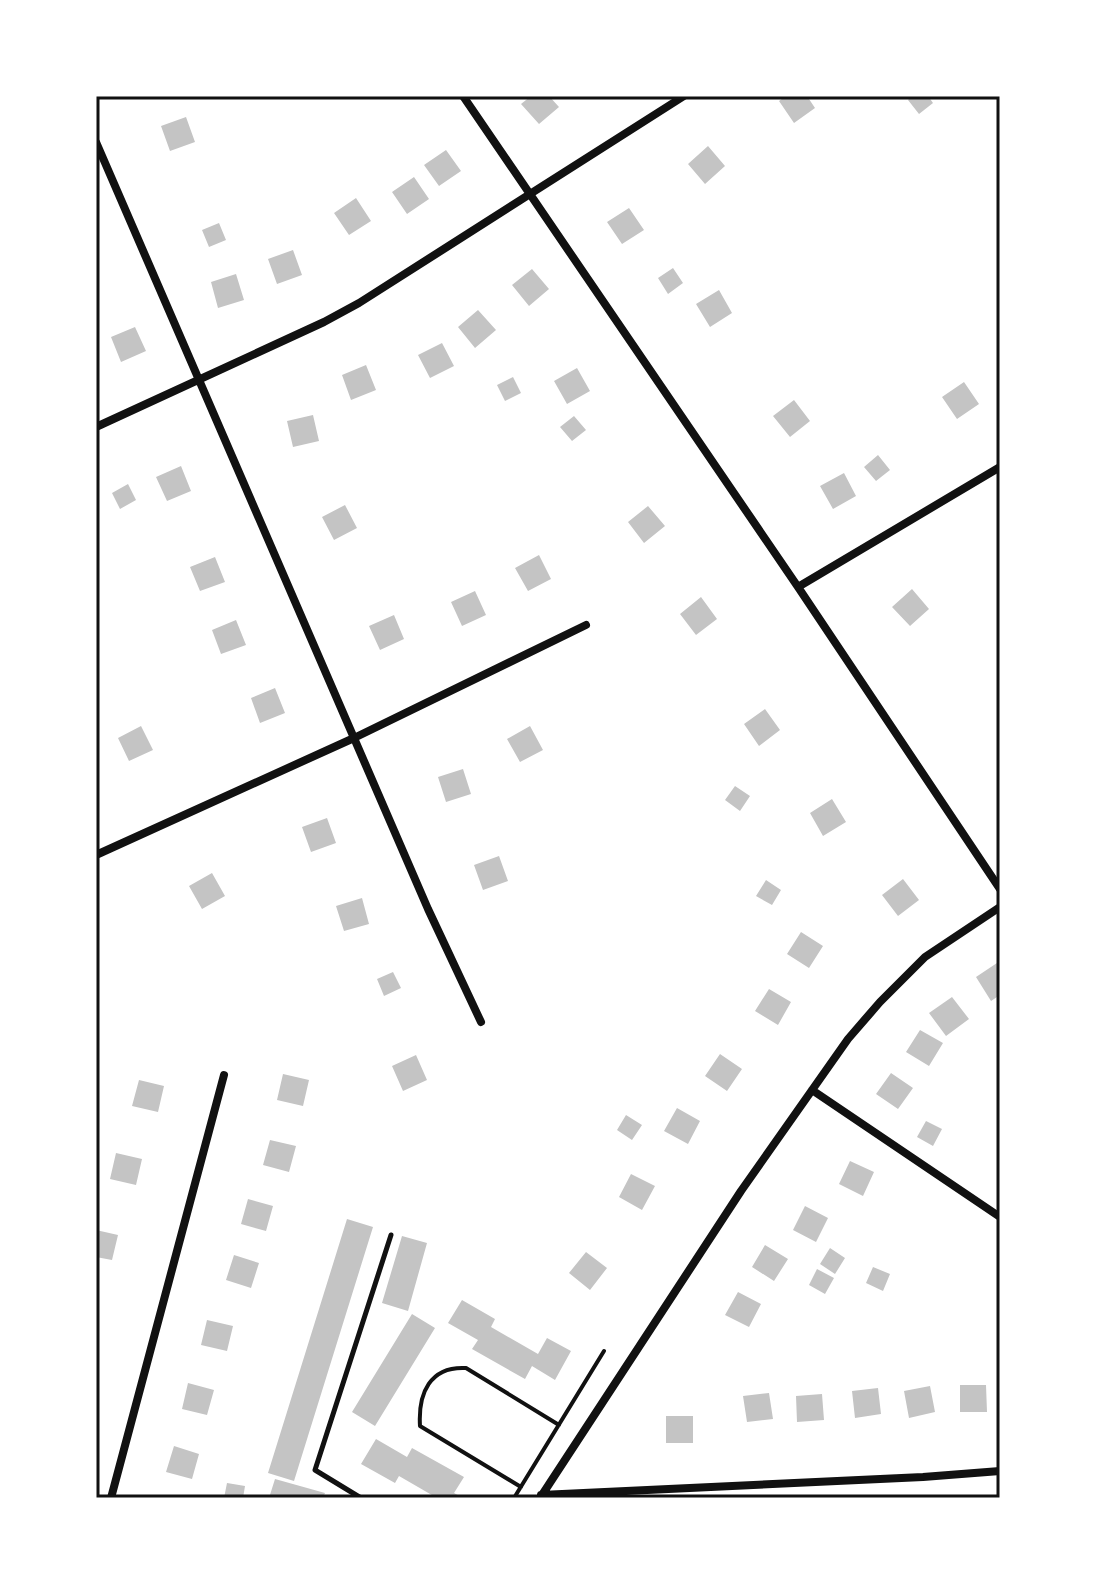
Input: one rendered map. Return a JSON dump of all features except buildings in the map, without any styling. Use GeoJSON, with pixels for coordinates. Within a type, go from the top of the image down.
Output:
{"type":"FeatureCollection","features":[{"type":"Feature","properties":{"kind":"street"},"geometry":{"type":"LineString","coordinates":[[463,96],[1000,889]]}},
{"type":"Feature","properties":{"kind":"street"},"geometry":{"type":"LineString","coordinates":[[96,427],[359,303],[684,96]]}},
{"type":"Feature","properties":{"kind":"street"},"geometry":{"type":"LineString","coordinates":[[96,142],[428,909],[481,1022]]}},
{"type":"Feature","properties":{"kind":"street"},"geometry":{"type":"LineString","coordinates":[[798,587],[1000,467]]}},
{"type":"Feature","properties":{"kind":"street"},"geometry":{"type":"LineString","coordinates":[[96,855],[354,738],[586,625]]}},
{"type":"Feature","properties":{"kind":"street"},"geometry":{"type":"LineString","coordinates":[[540,1497],[741,1191],[848,1039],[925,957],[1000,907]]}},
{"type":"Feature","properties":{"kind":"street"},"geometry":{"type":"LineString","coordinates":[[111,1498],[224,1075]]}},
{"type":"Feature","properties":{"kind":"street"},"geometry":{"type":"LineString","coordinates":[[812,1090],[1000,1217]]}},
{"type":"Feature","properties":{"kind":"street"},"geometry":{"type":"LineString","coordinates":[[540,1497],[1000,1471]]}},
{"type":"Feature","properties":{"kind":"lane"},"geometry":{"type":"LineString","coordinates":[[361,1498],[315,1470],[391,1235]]}},
{"type":"Feature","properties":{"kind":"path"},"geometry":{"type":"LineString","coordinates":[[514,1498],[604,1351]]}},
{"type":"Feature","properties":{"kind":"path"},"geometry":{"type":"LineString","coordinates":[[521,1487],[420,1426],[419,1406],[425,1390],[437,1373],[450,1367],[466,1368],[559,1425]]}}]}
